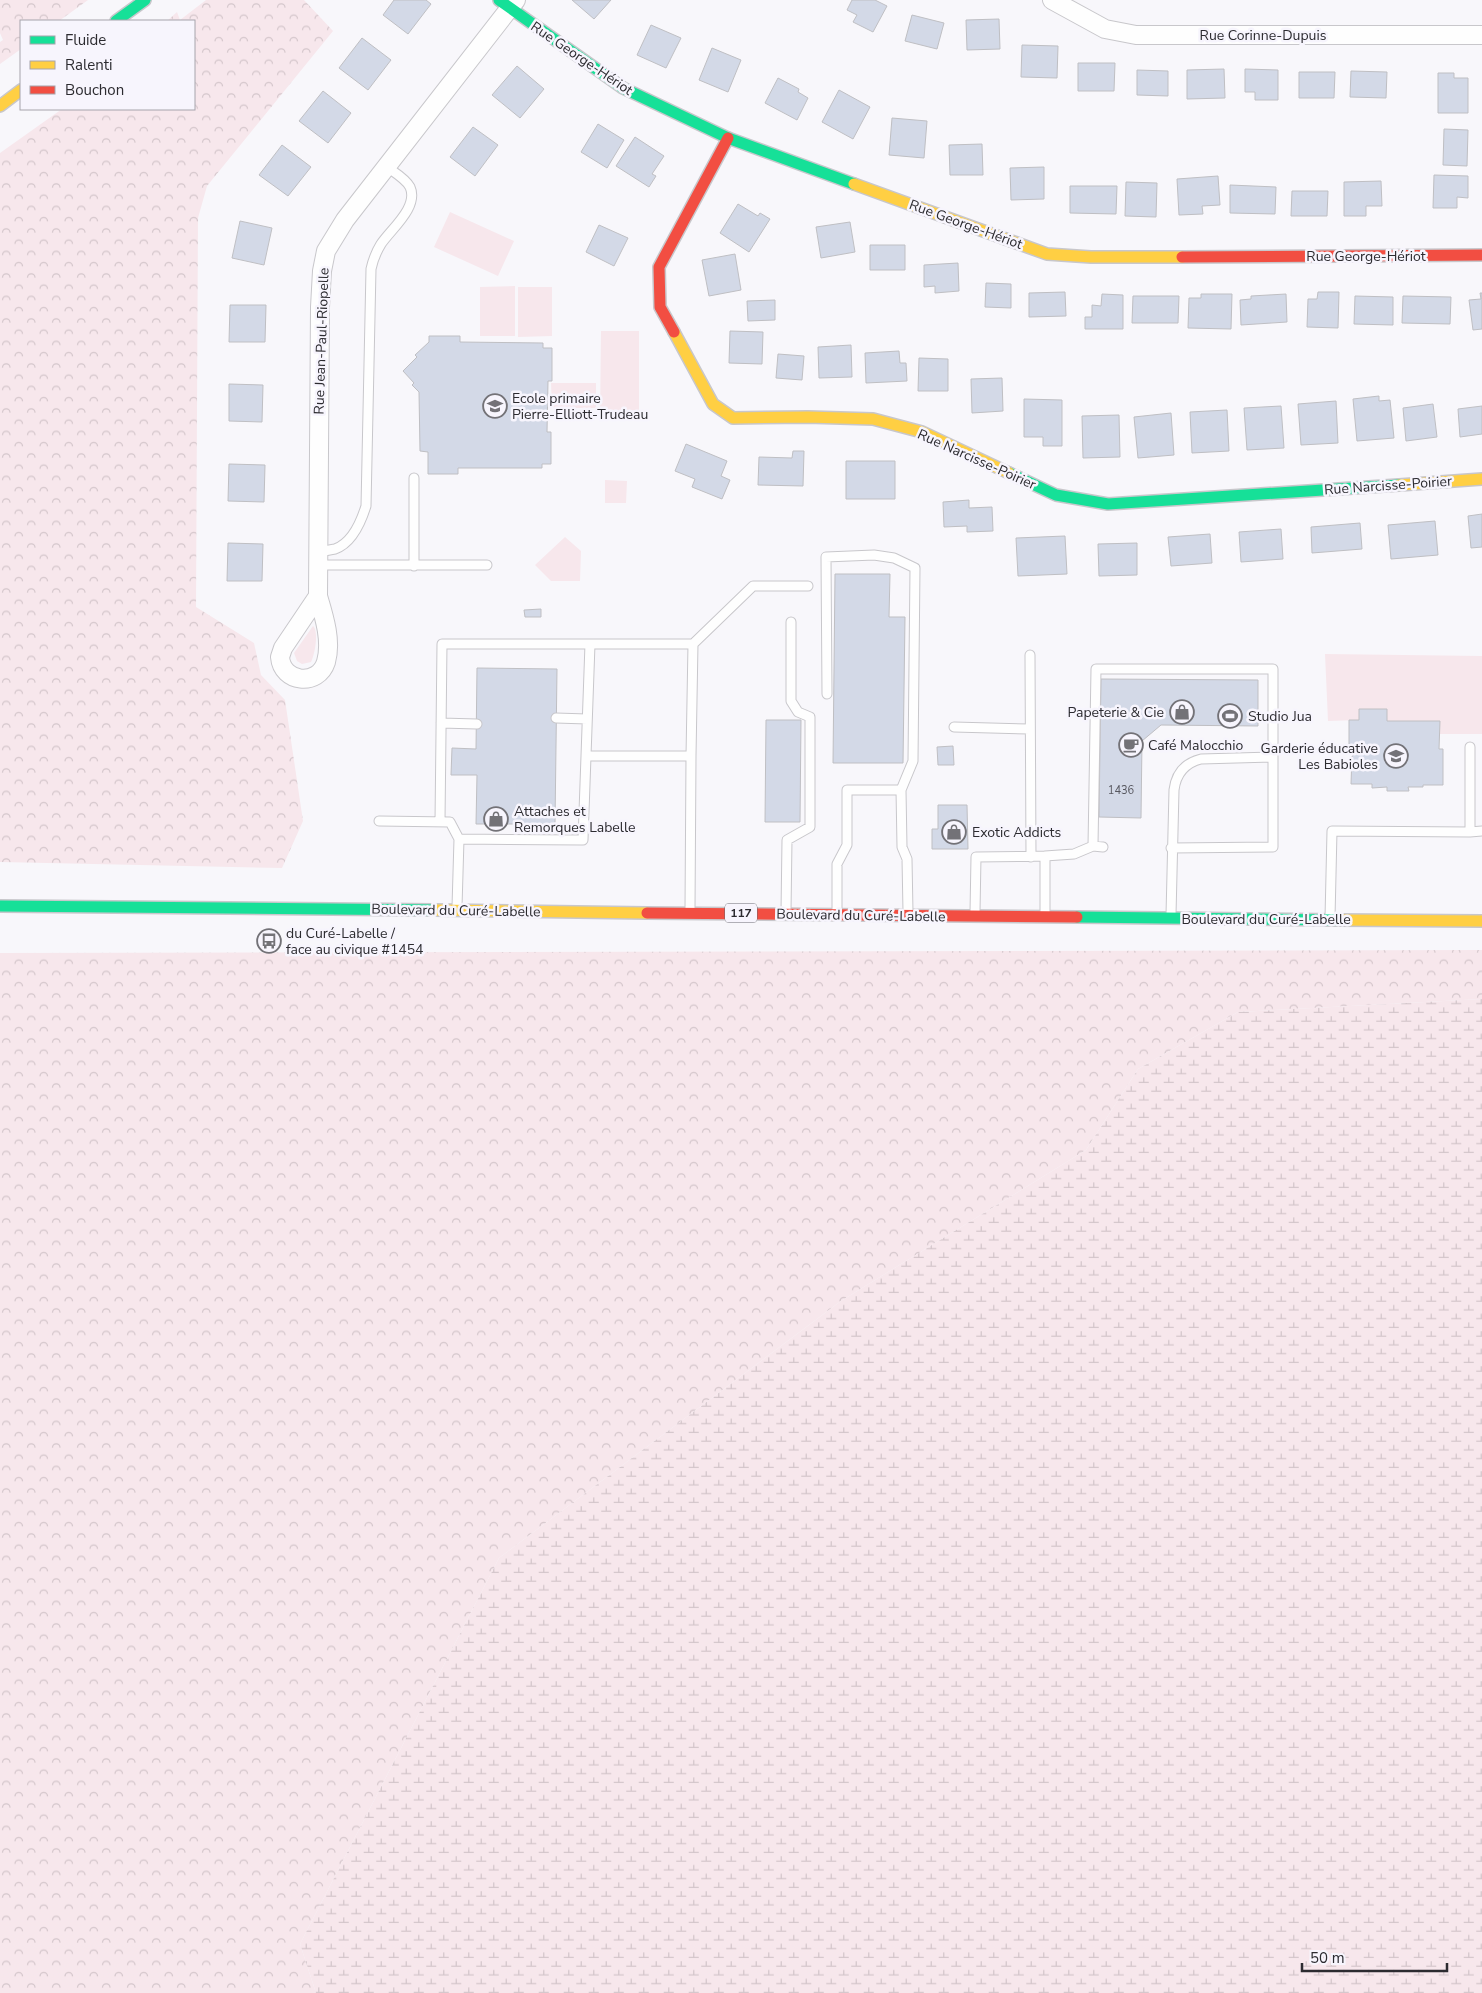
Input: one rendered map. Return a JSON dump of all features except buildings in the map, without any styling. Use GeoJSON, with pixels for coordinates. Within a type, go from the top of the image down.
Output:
{"type":"FeatureCollection","features":[{"type":"Feature","properties":{"kind":"street"},"geometry":{"type":"LineString","coordinates":[[117,20],[145,0]]}},
{"type":"Feature","properties":{"kind":"street","name":"Rue Corinne-Dupuis"},"geometry":{"type":"LineString","coordinates":[[1052,0],[1105,29],[1136,35],[1482,35]]}},
{"type":"Feature","properties":{"kind":"street","name":"Rue George-Hériot"},"geometry":{"type":"LineString","coordinates":[[508,3],[623,88],[728,138],[1047,254],[1092,257],[1482,255]]}},
{"type":"Feature","properties":{"kind":"street","name":"Rue Jean-Paul-Riopelle"},"geometry":{"type":"LineString","coordinates":[[318,596],[320,307],[324,258],[335,234],[508,3]]}},
{"type":"Feature","properties":{"kind":"street"},"geometry":{"type":"LineString","coordinates":[[0,106],[20,91]]}},
{"type":"Feature","properties":{"kind":"street","name":"Rue Narcisse-Poirier"},"geometry":{"type":"LineString","coordinates":[[728,138],[658,266],[660,308],[713,404],[733,418],[808,417],[873,419],[922,432],[1056,495],[1108,504],[1482,479]]}},
{"type":"Feature","properties":{"kind":"street","name":"Boulevard du Curé-Labelle"},"geometry":{"type":"LineString","coordinates":[[0,906],[1482,921]]}},
{"type":"Feature","properties":{"kind":"lane"},"geometry":{"type":"LineString","coordinates":[[318,559],[344,543],[354,533],[366,506],[371,269],[376,252],[409,206],[412,192],[408,184],[387,166]]}},
{"type":"Feature","properties":{"kind":"lane"},"geometry":{"type":"LineString","coordinates":[[414,478],[414,566]]}},
{"type":"Feature","properties":{"kind":"lane"},"geometry":{"type":"LineString","coordinates":[[827,694],[826,557],[874,555],[894,558],[915,568],[913,761],[901,790],[902,848],[907,859],[908,915]]}},
{"type":"Feature","properties":{"kind":"lane"},"geometry":{"type":"LineString","coordinates":[[318,559],[414,566],[487,565]]}},
{"type":"Feature","properties":{"kind":"lane"},"geometry":{"type":"LineString","coordinates":[[440,822],[442,644],[693,644],[753,586],[808,586]]}},
{"type":"Feature","properties":{"kind":"lane"},"geometry":{"type":"LineString","coordinates":[[786,914],[787,840],[810,827],[810,717],[798,712],[792,701],[791,622]]}},
{"type":"Feature","properties":{"kind":"lane"},"geometry":{"type":"LineString","coordinates":[[459,839],[583,840],[590,644]]}},
{"type":"Feature","properties":{"kind":"lane"},"geometry":{"type":"LineString","coordinates":[[690,913],[693,644]]}},
{"type":"Feature","properties":{"kind":"lane"},"geometry":{"type":"LineString","coordinates":[[1030,655],[1031,857]]}},
{"type":"Feature","properties":{"kind":"lane"},"geometry":{"type":"LineString","coordinates":[[1093,846],[1096,669],[1273,669],[1273,847],[1171,848]]}},
{"type":"Feature","properties":{"kind":"lane"},"geometry":{"type":"LineString","coordinates":[[556,718],[587,719]]}},
{"type":"Feature","properties":{"kind":"lane"},"geometry":{"type":"LineString","coordinates":[[441,723],[476,724]]}},
{"type":"Feature","properties":{"kind":"lane"},"geometry":{"type":"LineString","coordinates":[[954,727],[1030,728]]}},
{"type":"Feature","properties":{"kind":"lane"},"geometry":{"type":"LineString","coordinates":[[1470,747],[1470,832]]}},
{"type":"Feature","properties":{"kind":"lane"},"geometry":{"type":"LineString","coordinates":[[586,756],[691,756]]}},
{"type":"Feature","properties":{"kind":"lane"},"geometry":{"type":"LineString","coordinates":[[1171,918],[1171,848],[1175,785],[1178,774],[1196,760],[1208,758],[1273,757]]}},
{"type":"Feature","properties":{"kind":"lane"},"geometry":{"type":"LineString","coordinates":[[837,915],[838,864],[848,845],[847,790],[901,790]]}},
{"type":"Feature","properties":{"kind":"lane"},"geometry":{"type":"LineString","coordinates":[[379,821],[450,822],[459,839],[457,910]]}},
{"type":"Feature","properties":{"kind":"lane"},"geometry":{"type":"LineString","coordinates":[[1330,919],[1332,832],[1482,831]]}},
{"type":"Feature","properties":{"kind":"lane"},"geometry":{"type":"LineString","coordinates":[[975,916],[976,857],[1031,857],[1074,854],[1093,846],[1104,847]]}},
{"type":"Feature","properties":{"kind":"lane"},"geometry":{"type":"LineString","coordinates":[[1045,856],[1045,917]]}},
{"type":"Feature","properties":{"kind":"green space"},"geometry":{"type":"Polygon","coordinates":[[[0,0],[88,0],[60,20],[20,20],[20,50],[0,64],[0,42],[3,40],[0,33],[0,0]]]}},
{"type":"Feature","properties":{"kind":"green space"},"geometry":{"type":"Polygon","coordinates":[[[206,0],[304,0],[333,31],[207,186],[198,218],[196,607],[254,643],[261,675],[285,700],[303,821],[282,868],[0,862],[0,153],[61,110],[195,110],[195,20],[180,20],[206,0]]]}},
{"type":"Feature","properties":{"kind":"green space"},"geometry":{"type":"Polygon","coordinates":[[[177,12],[180,20],[168,20],[177,12]]]}},
{"type":"Feature","properties":{"kind":"green space"},"geometry":{"type":"Polygon","coordinates":[[[450,212],[514,241],[498,276],[434,247],[450,212]]]}},
{"type":"Feature","properties":{"kind":"green space"},"geometry":{"type":"Polygon","coordinates":[[[515,286],[515,336],[480,336],[480,287],[515,286]]]}},
{"type":"Feature","properties":{"kind":"green space"},"geometry":{"type":"Polygon","coordinates":[[[518,287],[552,287],[552,336],[518,337],[518,287]]]}},
{"type":"Feature","properties":{"kind":"green space"},"geometry":{"type":"Polygon","coordinates":[[[601,331],[639,331],[639,420],[600,420],[601,331]]]}},
{"type":"Feature","properties":{"kind":"green space"},"geometry":{"type":"Polygon","coordinates":[[[551,383],[596,383],[596,408],[552,408],[551,383]]]}},
{"type":"Feature","properties":{"kind":"green space"},"geometry":{"type":"Polygon","coordinates":[[[605,480],[627,481],[626,503],[605,503],[605,480]]]}},
{"type":"Feature","properties":{"kind":"green space"},"geometry":{"type":"Polygon","coordinates":[[[565,537],[581,551],[580,581],[551,581],[535,565],[565,537]]]}},
{"type":"Feature","properties":{"kind":"green space"},"geometry":{"type":"Polygon","coordinates":[[[313,626],[316,633],[314,654],[311,662],[302,664],[297,661],[294,653],[313,626]]]}},
{"type":"Feature","properties":{"kind":"green space"},"geometry":{"type":"Polygon","coordinates":[[[1325,654],[1482,656],[1482,734],[1440,734],[1439,721],[1387,721],[1359,709],[1359,720],[1328,721],[1325,654]]]}},
{"type":"Feature","properties":{"kind":"green space"},"geometry":{"type":"Polygon","coordinates":[[[1482,950],[1482,999],[1238,1012],[1138,1069],[1086,1150],[841,1301],[499,1558],[300,1944],[316,1993],[0,1993],[0,953],[1482,950]]]}},
{"type":"Feature","properties":{"kind":"green space"},"geometry":{"type":"Polygon","coordinates":[[[1482,999],[1482,1993],[316,1993],[300,1944],[499,1558],[841,1301],[1086,1150],[1138,1069],[1238,1012],[1482,999]]]}},
{"type":"Feature","properties":{"kind":"traffic: fast"},"geometry":{"type":"LineString","coordinates":[[117,20],[145,0]]}},
{"type":"Feature","properties":{"kind":"traffic: fast"},"geometry":{"type":"LineString","coordinates":[[499,0],[623,88],[728,138],[854,184]]}},
{"type":"Feature","properties":{"kind":"traffic: fast"},"geometry":{"type":"LineString","coordinates":[[1009,473],[1056,495],[1108,504],[1399,485]]}},
{"type":"Feature","properties":{"kind":"traffic: fast"},"geometry":{"type":"LineString","coordinates":[[0,906],[434,910]]}},
{"type":"Feature","properties":{"kind":"traffic: fast"},"geometry":{"type":"LineString","coordinates":[[1077,917],[1339,920]]}},
{"type":"Feature","properties":{"kind":"traffic: slow"},"geometry":{"type":"LineString","coordinates":[[0,106],[20,91]]}},
{"type":"Feature","properties":{"kind":"traffic: slow"},"geometry":{"type":"LineString","coordinates":[[854,184],[1047,254],[1091,257],[1182,257]]}},
{"type":"Feature","properties":{"kind":"traffic: slow"},"geometry":{"type":"LineString","coordinates":[[674,332],[713,404],[733,418],[808,417],[873,419],[922,432],[1009,473]]}},
{"type":"Feature","properties":{"kind":"traffic: slow"},"geometry":{"type":"LineString","coordinates":[[1399,485],[1482,479]]}},
{"type":"Feature","properties":{"kind":"traffic: slow"},"geometry":{"type":"LineString","coordinates":[[434,910],[647,913]]}},
{"type":"Feature","properties":{"kind":"traffic: slow"},"geometry":{"type":"LineString","coordinates":[[1339,920],[1482,921]]}},
{"type":"Feature","properties":{"kind":"traffic: jam"},"geometry":{"type":"LineString","coordinates":[[674,332],[660,307],[659,267],[728,138]]}},
{"type":"Feature","properties":{"kind":"traffic: jam"},"geometry":{"type":"LineString","coordinates":[[1182,257],[1482,255]]}},
{"type":"Feature","properties":{"kind":"traffic: jam"},"geometry":{"type":"LineString","coordinates":[[647,913],[1077,917]]}},
{"type":"Feature","properties":{"kind":"place","name":"Ecole primaire Pierre-Elliott-Trudeau"},"geometry":{"type":"Point","coordinates":[495,406]}},
{"type":"Feature","properties":{"kind":"place","name":"Papeterie & Cie"},"geometry":{"type":"Point","coordinates":[1182,712]}},
{"type":"Feature","properties":{"kind":"place","name":"Studio Jua"},"geometry":{"type":"Point","coordinates":[1230,716]}},
{"type":"Feature","properties":{"kind":"place","name":"Café Malocchio"},"geometry":{"type":"Point","coordinates":[1131,745]}},
{"type":"Feature","properties":{"kind":"place","name":"Garderie éducative Les Babioles"},"geometry":{"type":"Point","coordinates":[1396,756]}},
{"type":"Feature","properties":{"kind":"place","name":"Attaches et Remorques Labelle"},"geometry":{"type":"Point","coordinates":[496,819]}},
{"type":"Feature","properties":{"kind":"place","name":"Exotic Addicts"},"geometry":{"type":"Point","coordinates":[954,832]}},
{"type":"Feature","properties":{"kind":"place","name":"du Curé-Labelle / face au civique #1454"},"geometry":{"type":"Point","coordinates":[269,941]}}]}
